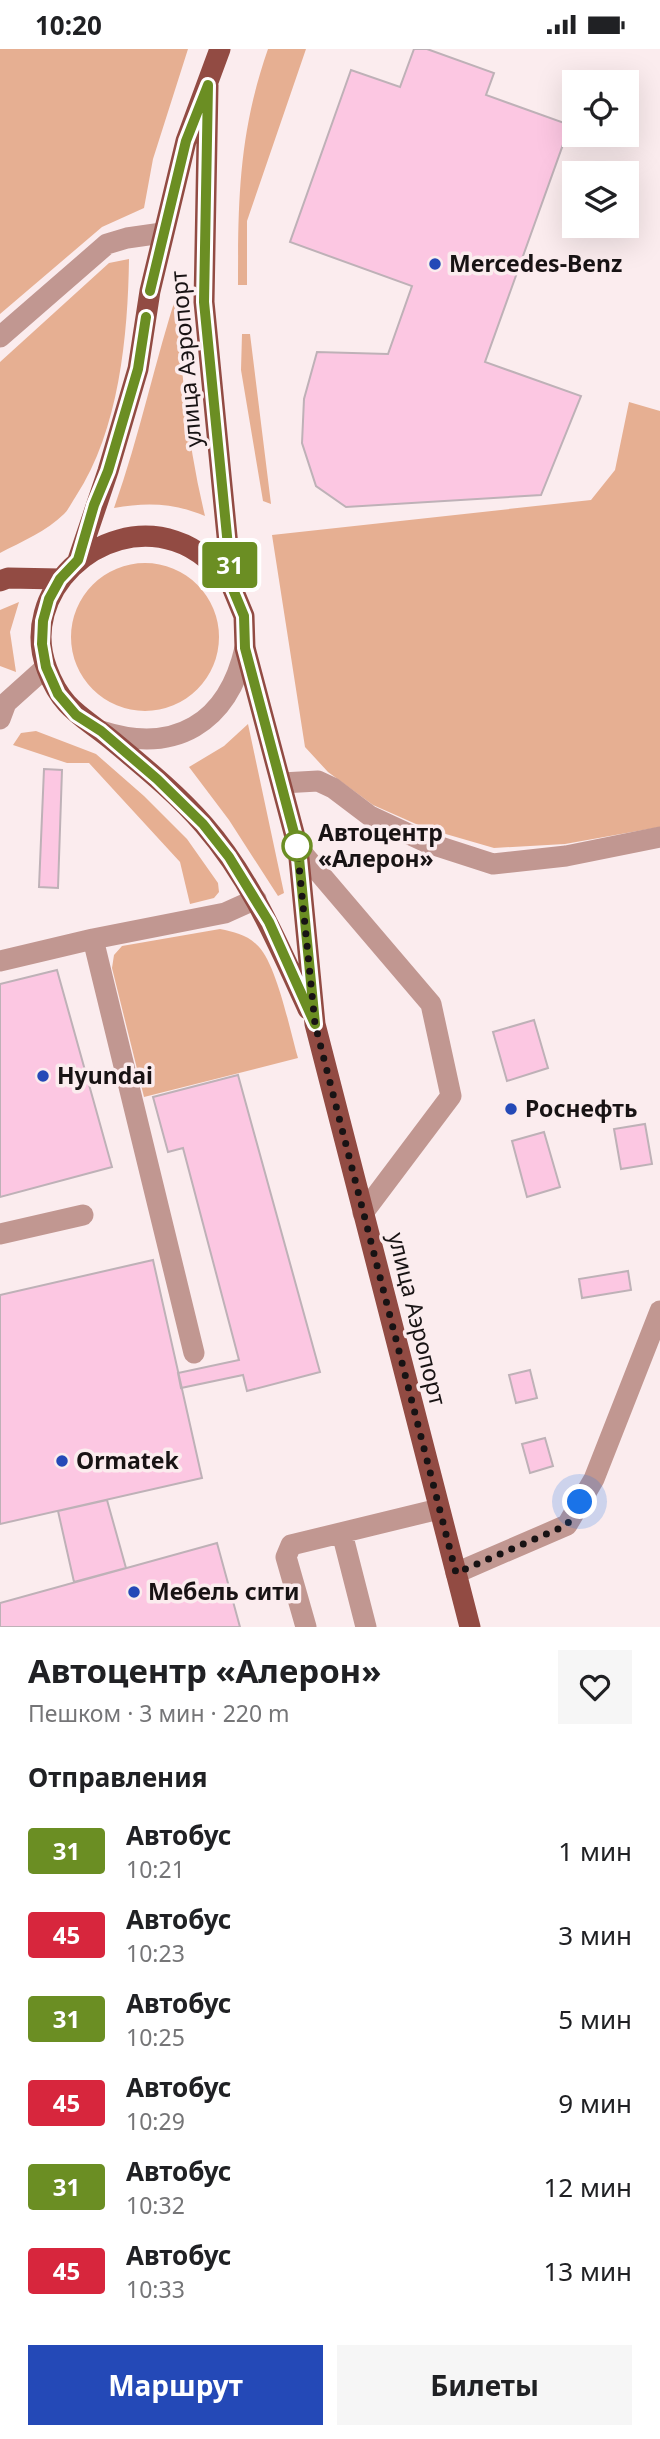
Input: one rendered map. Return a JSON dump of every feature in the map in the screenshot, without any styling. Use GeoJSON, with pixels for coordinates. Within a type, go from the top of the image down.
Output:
{"type":"FeatureCollection","features":[{"type":"Feature","properties":{"kind":"main road","name":"улица Аэропорт"},"geometry":{"type":"LineString","coordinates":[[78,560],[138,369],[162,233],[186,141],[220,49]]}},
{"type":"Feature","properties":{"kind":"main road","name":"улица Аэропорт"},"geometry":{"type":"LineString","coordinates":[[208,85],[204,302],[232,587]]}},
{"type":"Feature","properties":{"kind":"main road","name":"улица Аэропорт"},"geometry":{"type":"LineString","coordinates":[[315,1024],[269,922],[229,857],[203,824],[157,779],[101,731],[76,715],[58,694],[46,667],[42,644],[43,621],[49,599],[60,579],[78,560],[99,546],[123,538],[149,536],[174,540],[197,550],[217,566],[232,587],[244,616],[245,648],[298,848],[315,1024],[470,1627]]}},
{"type":"Feature","properties":{"kind":"main road"},"geometry":{"type":"LineString","coordinates":[[0,581],[8,578],[60,579]]}},
{"type":"Feature","properties":{"kind":"street"},"geometry":{"type":"LineString","coordinates":[[0,337],[107,244],[162,233]]}},
{"type":"Feature","properties":{"kind":"street","name":"улица Аэропорт"},"geometry":{"type":"LineString","coordinates":[[101,731],[124,739],[148,740],[172,736],[194,727],[214,712],[229,694],[240,672],[245,648]]}},
{"type":"Feature","properties":{"kind":"street"},"geometry":{"type":"LineString","coordinates":[[2,706],[46,667]]}},
{"type":"Feature","properties":{"kind":"street"},"geometry":{"type":"LineString","coordinates":[[282,783],[318,781],[382,821],[428,843],[492,864],[566,856],[660,837]]}},
{"type":"Feature","properties":{"kind":"street"},"geometry":{"type":"LineString","coordinates":[[298,848],[430,1004],[452,1096],[363,1213]]}},
{"type":"Feature","properties":{"kind":"street"},"geometry":{"type":"LineString","coordinates":[[0,961],[93,939],[225,913],[256,899]]}},
{"type":"Feature","properties":{"kind":"street"},"geometry":{"type":"LineString","coordinates":[[93,939],[194,1353]]}},
{"type":"Feature","properties":{"kind":"street"},"geometry":{"type":"LineString","coordinates":[[0,1234],[83,1215]]}},
{"type":"Feature","properties":{"kind":"street"},"geometry":{"type":"LineString","coordinates":[[456,1573],[567,1525],[594,1479],[660,1311]]}},
{"type":"Feature","properties":{"kind":"street"},"geometry":{"type":"LineString","coordinates":[[306,1627],[286,1557],[291,1545],[439,1509]]}},
{"type":"Feature","properties":{"kind":"street"},"geometry":{"type":"LineString","coordinates":[[342,1533],[366,1627]]}},
{"type":"Feature","properties":{"kind":"shaded area"},"geometry":{"type":"Polygon","coordinates":[[[0,49],[188,49],[153,159],[144,208],[102,227],[0,314],[0,49]]]}},
{"type":"Feature","properties":{"kind":"shaded area"},"geometry":{"type":"Polygon","coordinates":[[[268,49],[306,49],[247,221],[247,285],[238,285],[242,165],[251,109],[268,49]]]}},
{"type":"Feature","properties":{"kind":"shaded area"},"geometry":{"type":"Polygon","coordinates":[[[129,259],[126,319],[118,382],[102,442],[91,470],[64,514],[42,531],[0,553],[0,362],[109,263],[129,259]]]}},
{"type":"Feature","properties":{"kind":"shaded area"},"geometry":{"type":"Polygon","coordinates":[[[179,287],[185,402],[205,516],[182,508],[160,505],[114,508],[179,287]]]}},
{"type":"Feature","properties":{"kind":"shaded area"},"geometry":{"type":"Polygon","coordinates":[[[242,334],[250,334],[271,504],[263,501],[241,370],[242,334]]]}},
{"type":"Feature","properties":{"kind":"shaded area"},"geometry":{"type":"Polygon","coordinates":[[[629,402],[660,411],[660,827],[565,844],[494,848],[425,828],[373,805],[328,772],[305,747],[272,535],[591,500],[615,470],[629,402]]]}},
{"type":"Feature","properties":{"kind":"shaded area"},"geometry":{"type":"Polygon","coordinates":[[[145,563],[173,568],[198,584],[214,609],[219,637],[214,665],[198,690],[173,706],[145,711],[117,706],[92,690],[76,665],[71,637],[76,609],[92,584],[117,568],[145,563]]]}},
{"type":"Feature","properties":{"kind":"shaded area"},"geometry":{"type":"Polygon","coordinates":[[[19,602],[10,632],[16,672],[0,666],[0,610],[19,602]]]}},
{"type":"Feature","properties":{"kind":"shaded area"},"geometry":{"type":"Polygon","coordinates":[[[248,724],[284,893],[278,896],[229,820],[189,767],[224,746],[248,724]]]}},
{"type":"Feature","properties":{"kind":"shaded area"},"geometry":{"type":"Polygon","coordinates":[[[36,731],[96,754],[144,796],[187,839],[218,883],[219,892],[214,898],[190,904],[180,862],[89,763],[67,763],[13,745],[21,733],[36,731]]]}},
{"type":"Feature","properties":{"kind":"shaded area"},"geometry":{"type":"Polygon","coordinates":[[[220,929],[248,938],[263,952],[276,980],[298,1058],[144,1097],[112,968],[114,955],[122,946],[220,929]]]}},
{"type":"Feature","properties":{"kind":"building","name":"Mercedes-Benz"},"geometry":{"type":"Polygon","coordinates":[[[414,49],[427,49],[494,73],[486,95],[562,122],[562,147],[485,362],[581,396],[541,495],[346,507],[316,486],[302,443],[304,399],[317,352],[388,354],[412,286],[290,242],[351,70],[400,87],[414,49]]]}},
{"type":"Feature","properties":{"kind":"building"},"geometry":{"type":"Polygon","coordinates":[[[44,769],[62,770],[58,888],[39,887],[44,769]]]}},
{"type":"Feature","properties":{"kind":"building","name":"Hyundai"},"geometry":{"type":"Polygon","coordinates":[[[57,970],[112,1167],[0,1197],[0,984],[57,970]]]}},
{"type":"Feature","properties":{"kind":"building"},"geometry":{"type":"Polygon","coordinates":[[[534,1020],[548,1068],[507,1081],[493,1032],[534,1020]]]}},
{"type":"Feature","properties":{"kind":"building"},"geometry":{"type":"Polygon","coordinates":[[[238,1075],[320,1372],[247,1391],[243,1375],[181,1388],[178,1373],[239,1360],[183,1148],[168,1152],[153,1097],[238,1075]]]}},
{"type":"Feature","properties":{"kind":"building"},"geometry":{"type":"Polygon","coordinates":[[[645,1124],[652,1164],[621,1169],[614,1129],[645,1124]]]}},
{"type":"Feature","properties":{"kind":"building"},"geometry":{"type":"Polygon","coordinates":[[[544,1132],[560,1187],[527,1197],[512,1141],[544,1132]]]}},
{"type":"Feature","properties":{"kind":"building"},"geometry":{"type":"Polygon","coordinates":[[[153,1260],[202,1478],[0,1524],[0,1295],[153,1260]]]}},
{"type":"Feature","properties":{"kind":"building"},"geometry":{"type":"Polygon","coordinates":[[[628,1271],[631,1290],[582,1298],[579,1279],[628,1271]]]}},
{"type":"Feature","properties":{"kind":"building"},"geometry":{"type":"Polygon","coordinates":[[[530,1370],[537,1398],[516,1403],[509,1375],[530,1370]]]}},
{"type":"Feature","properties":{"kind":"building"},"geometry":{"type":"Polygon","coordinates":[[[545,1438],[553,1466],[530,1473],[522,1444],[545,1438]]]}},
{"type":"Feature","properties":{"kind":"building"},"geometry":{"type":"Polygon","coordinates":[[[107,1500],[126,1568],[74,1582],[58,1511],[107,1500]]]}},
{"type":"Feature","properties":{"kind":"building","name":"Мебель сити"},"geometry":{"type":"Polygon","coordinates":[[[217,1543],[240,1627],[0,1627],[0,1603],[217,1543]]]}},
{"type":"Feature","properties":{"kind":"bus line","name":"31"},"geometry":{"type":"LineString","coordinates":[[146,317],[138,369],[118,440],[94,505],[78,560],[60,579],[49,599],[43,621],[42,644],[46,667],[58,694],[76,715],[101,731],[157,779],[203,824],[229,857],[269,922],[315,1024],[298,848],[245,648],[244,616],[232,587],[219,433],[204,302],[208,85],[186,141],[150,291]]}},
{"type":"Feature","properties":{"kind":"place","name":"Mercedes-Benz"},"geometry":{"type":"Point","coordinates":[435,264]}},
{"type":"Feature","properties":{"kind":"place","name":"Автоцентр «Алерон»"},"geometry":{"type":"Point","coordinates":[297,846]}},
{"type":"Feature","properties":{"kind":"place","name":"Hyundai"},"geometry":{"type":"Point","coordinates":[43,1076]}},
{"type":"Feature","properties":{"kind":"place","name":"Роснефть"},"geometry":{"type":"Point","coordinates":[511,1109]}},
{"type":"Feature","properties":{"kind":"place","name":"Ormatek"},"geometry":{"type":"Point","coordinates":[62,1461]}},
{"type":"Feature","properties":{"kind":"place","name":"Мебель сити"},"geometry":{"type":"Point","coordinates":[134,1592]}},
{"type":"Feature","properties":{"kind":"route"},"geometry":{"type":"LineString","coordinates":[[297,846],[315,1024],[456,1573],[567,1525],[580,1502]]}}]}
